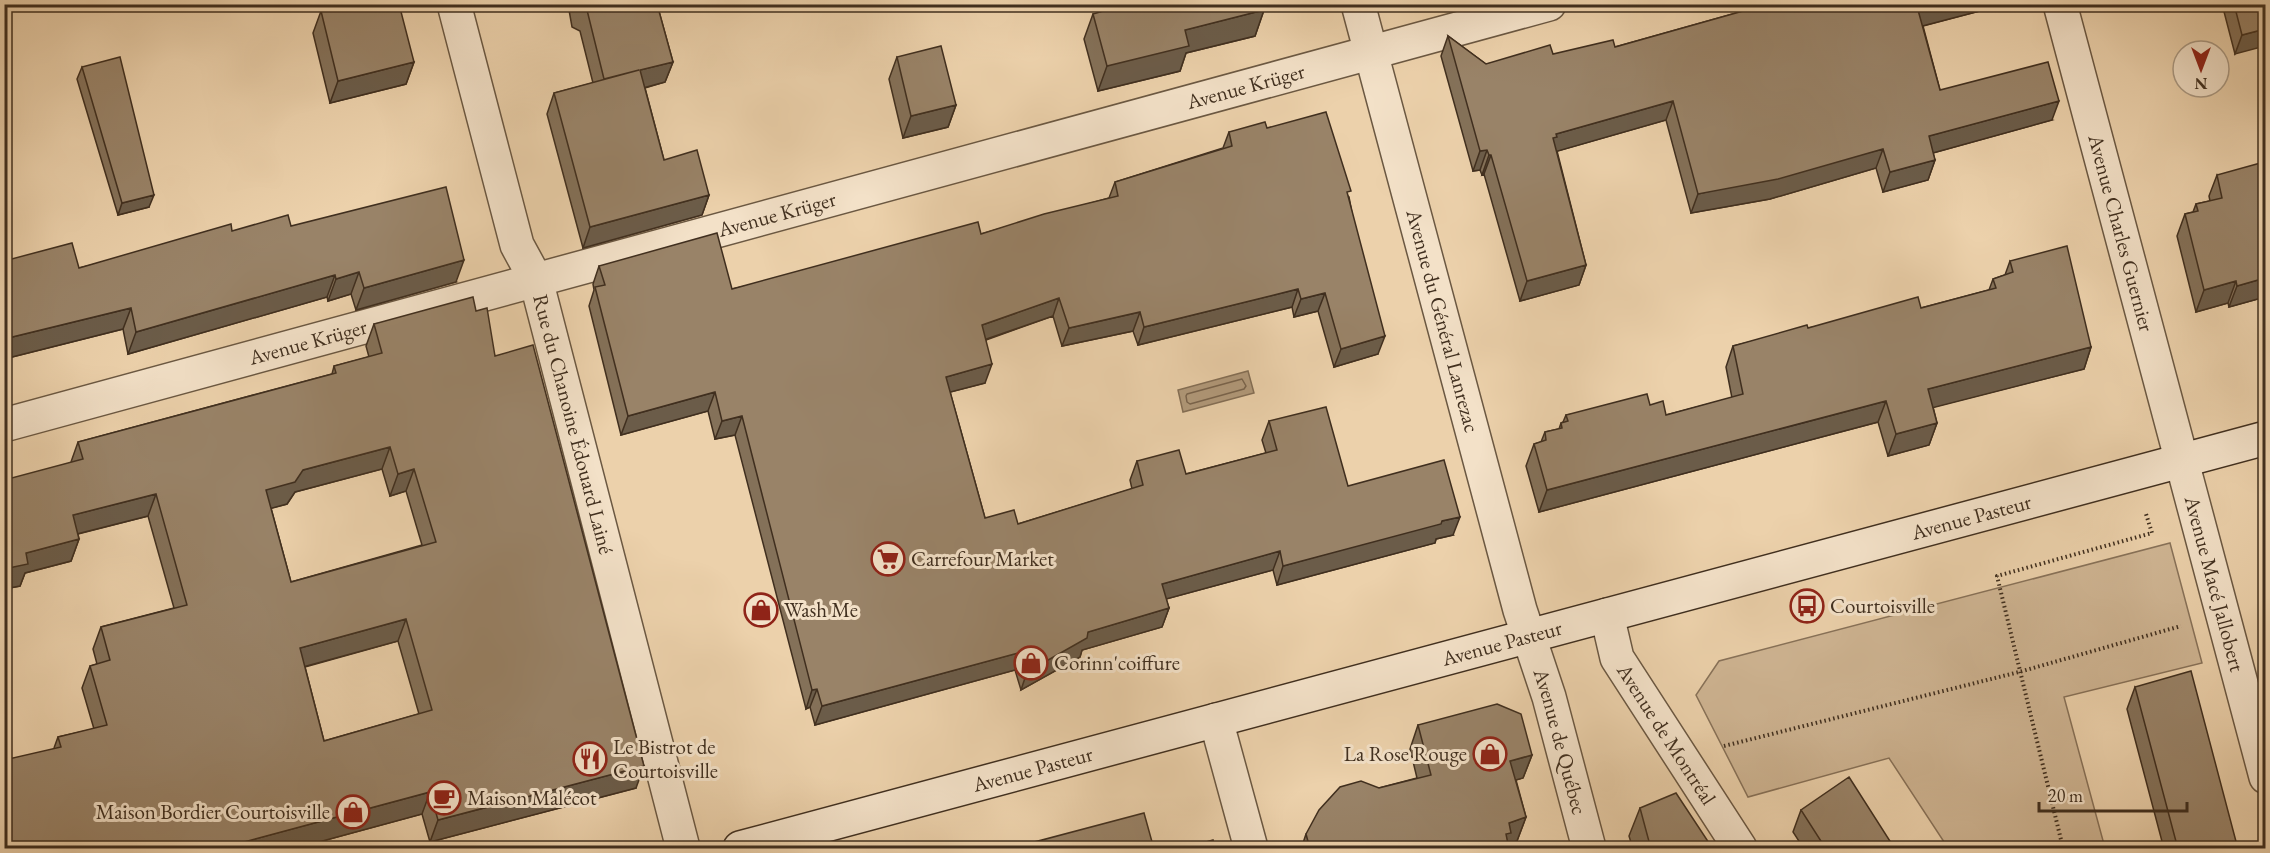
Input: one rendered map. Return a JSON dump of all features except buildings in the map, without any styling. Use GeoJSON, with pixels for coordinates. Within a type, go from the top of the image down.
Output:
{"type":"FeatureCollection","features":[{"type":"Feature","properties":{"kind":"street","name":"Rue du Chanoine Édouard Lainé"},"geometry":{"type":"LineString","coordinates":[[454,4],[517,244],[536,280],[683,849]]}},
{"type":"Feature","properties":{"kind":"street","name":"Avenue du Général Lanrezac"},"geometry":{"type":"LineString","coordinates":[[1358,4],[1520,610],[1530,636]]}},
{"type":"Feature","properties":{"kind":"street","name":"Avenue Krüger"},"geometry":{"type":"LineString","coordinates":[[4,424],[1549,4]]}},
{"type":"Feature","properties":{"kind":"street","name":"Avenue Charles Guernier"},"geometry":{"type":"LineString","coordinates":[[2060,4],[2181,460]]}},
{"type":"Feature","properties":{"kind":"street","name":"Avenue Pasteur"},"geometry":{"type":"LineString","coordinates":[[740,849],[2265,438]]}},
{"type":"Feature","properties":{"kind":"street","name":"Avenue Macé Jallobert"},"geometry":{"type":"LineString","coordinates":[[2181,460],[2265,777]]}},
{"type":"Feature","properties":{"kind":"street","name":"Avenue de Montréal"},"geometry":{"type":"LineString","coordinates":[[1607,615],[1617,658],[1740,849]]}},
{"type":"Feature","properties":{"kind":"street","name":"Avenue de Québec"},"geometry":{"type":"LineString","coordinates":[[1530,636],[1549,697],[1588,849]]}},
{"type":"Feature","properties":{"kind":"street"},"geometry":{"type":"LineString","coordinates":[[1216,720],[1251,849]]}},
{"type":"Feature","properties":{"kind":"path"},"geometry":{"type":"LineString","coordinates":[[2063,849],[1997,576],[2152,532],[2133,473]]}},
{"type":"Feature","properties":{"kind":"path"},"geometry":{"type":"LineString","coordinates":[[1682,756],[2019,672],[2222,615]]}},
{"type":"Feature","properties":{"kind":"shaded area"},"geometry":{"type":"Polygon","coordinates":[[[2170,543],[2202,663],[2064,697],[2105,848],[1948,848],[1889,758],[1748,797],[1696,695],[1719,661],[2170,543]]]}},
{"type":"Feature","properties":{"kind":"water"},"geometry":{"type":"Polygon","coordinates":[[[1248,371],[1254,393],[1183,412],[1178,390],[1248,371]]]}},
{"type":"Feature","properties":{"kind":"place","name":"Carrefour Market"},"geometry":{"type":"Point","coordinates":[888,559]}},
{"type":"Feature","properties":{"kind":"place","name":"Courtoisville"},"geometry":{"type":"Point","coordinates":[1807,606]}},
{"type":"Feature","properties":{"kind":"place","name":"Wash Me"},"geometry":{"type":"Point","coordinates":[761,610]}},
{"type":"Feature","properties":{"kind":"place","name":"Corinn'coiffure"},"geometry":{"type":"Point","coordinates":[1031,663]}},
{"type":"Feature","properties":{"kind":"place","name":"La Rose Rouge"},"geometry":{"type":"Point","coordinates":[1490,754]}},
{"type":"Feature","properties":{"kind":"place","name":"Le Bistrot de Courtoisville"},"geometry":{"type":"Point","coordinates":[590,759]}},
{"type":"Feature","properties":{"kind":"place","name":"Maison Malécot"},"geometry":{"type":"Point","coordinates":[444,798]}},
{"type":"Feature","properties":{"kind":"place","name":"Maison Bordier Courtoisville"},"geometry":{"type":"Point","coordinates":[353,812]}}]}
